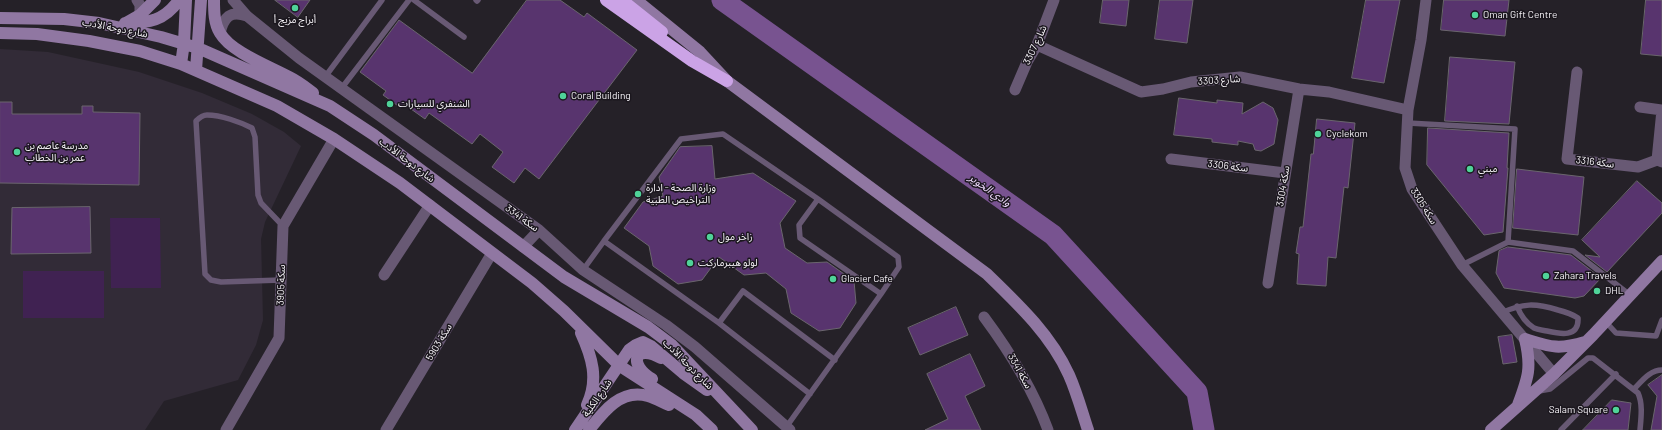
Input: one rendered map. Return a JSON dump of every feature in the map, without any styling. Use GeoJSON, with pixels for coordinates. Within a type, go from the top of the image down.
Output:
{"type":"FeatureCollection","features":[{"type":"Feature","properties":{"kind":"highway"},"geometry":{"type":"LineString","coordinates":[[606,0],[668,46],[727,81]]}},
{"type":"Feature","properties":{"kind":"highway"},"geometry":{"type":"LineString","coordinates":[[622,0],[727,81]]}},
{"type":"Feature","properties":{"kind":"main road"},"geometry":{"type":"LineString","coordinates":[[125,23],[140,15],[155,0]]}},
{"type":"Feature","properties":{"kind":"main road"},"geometry":{"type":"LineString","coordinates":[[99,23],[147,23],[156,20],[167,13],[179,0]]}},
{"type":"Feature","properties":{"kind":"main road"},"geometry":{"type":"LineString","coordinates":[[181,64],[184,43],[186,0]]}},
{"type":"Feature","properties":{"kind":"main road"},"geometry":{"type":"LineString","coordinates":[[196,70],[200,0]]}},
{"type":"Feature","properties":{"kind":"main road"},"geometry":{"type":"LineString","coordinates":[[214,0],[215,18],[220,33],[228,43],[263,64],[299,82],[330,106]]}},
{"type":"Feature","properties":{"kind":"main road"},"geometry":{"type":"LineString","coordinates":[[636,0],[700,52],[727,81],[987,274],[1018,303],[1051,344],[1068,375],[1088,430]]}},
{"type":"Feature","properties":{"kind":"main road","name":"شارع دوحة الأدب"},"geometry":{"type":"LineString","coordinates":[[0,18],[64,19],[99,23],[184,43],[330,106],[374,135],[564,276],[648,327],[672,345],[723,401],[744,420],[752,430]]}},
{"type":"Feature","properties":{"kind":"main road","name":"شارع دوحة الأدب"},"geometry":{"type":"LineString","coordinates":[[0,33],[36,34],[89,41],[140,51],[196,70],[277,106],[334,139],[430,205],[532,283],[620,366],[696,415],[712,430]]}},
{"type":"Feature","properties":{"kind":"main road"},"geometry":{"type":"LineString","coordinates":[[1492,430],[1554,374],[1662,261]]}},
{"type":"Feature","properties":{"kind":"main road"},"geometry":{"type":"LineString","coordinates":[[574,430],[590,398],[594,385],[594,371],[591,356],[577,324]]}},
{"type":"Feature","properties":{"kind":"main road"},"geometry":{"type":"LineString","coordinates":[[1524,339],[1550,347],[1568,347],[1587,341]]}},
{"type":"Feature","properties":{"kind":"main road"},"geometry":{"type":"LineString","coordinates":[[1499,430],[1514,410],[1525,386],[1529,368],[1529,357],[1524,339]]}},
{"type":"Feature","properties":{"kind":"main road","name":"شارع الكلية"},"geometry":{"type":"LineString","coordinates":[[574,430],[620,366],[629,350],[636,345],[643,342],[651,346],[673,365]]}},
{"type":"Feature","properties":{"kind":"main road"},"geometry":{"type":"LineString","coordinates":[[696,415],[681,398],[641,370],[637,365],[639,355],[643,352],[649,353],[673,365],[723,401]]}},
{"type":"Feature","properties":{"kind":"main road"},"geometry":{"type":"LineString","coordinates":[[589,430],[618,399],[632,395],[647,396],[696,415]]}},
{"type":"Feature","properties":{"kind":"street"},"geometry":{"type":"LineString","coordinates":[[138,0],[140,5],[140,15]]}},
{"type":"Feature","properties":{"kind":"street","name":"سكة 3341"},"geometry":{"type":"LineString","coordinates":[[233,0],[247,16],[269,36],[539,230],[583,270],[666,325],[694,347],[788,428]]}},
{"type":"Feature","properties":{"kind":"street","name":"3307 شارع"},"geometry":{"type":"LineString","coordinates":[[1015,90],[1037,45],[1054,0]]}},
{"type":"Feature","properties":{"kind":"street","name":"3305 سكة"},"geometry":{"type":"LineString","coordinates":[[1426,0],[1421,40],[1408,110],[1405,168],[1412,189],[1462,265],[1554,374]]}},
{"type":"Feature","properties":{"kind":"street"},"geometry":{"type":"LineString","coordinates":[[220,33],[223,21],[230,15],[238,13],[247,16]]}},
{"type":"Feature","properties":{"kind":"street","name":"3303 شارع"},"geometry":{"type":"LineString","coordinates":[[1037,45],[1141,92],[1163,89],[1191,82],[1240,77],[1298,88],[1329,92],[1408,110]]}},
{"type":"Feature","properties":{"kind":"street","name":"سكة 3316"},"geometry":{"type":"LineString","coordinates":[[1577,72],[1567,158],[1638,167],[1659,161]]}},
{"type":"Feature","properties":{"kind":"street","name":"سكة 3304"},"geometry":{"type":"LineString","coordinates":[[1268,283],[1298,88]]}},
{"type":"Feature","properties":{"kind":"street"},"geometry":{"type":"LineString","coordinates":[[1640,107],[1662,110],[1659,161]]}},
{"type":"Feature","properties":{"kind":"street","name":"سكة 3905"},"geometry":{"type":"LineString","coordinates":[[226,430],[279,338],[283,226],[334,139]]}},
{"type":"Feature","properties":{"kind":"street","name":"سكة 3306"},"geometry":{"type":"LineString","coordinates":[[1171,159],[1285,174]]}},
{"type":"Feature","properties":{"kind":"street"},"geometry":{"type":"LineString","coordinates":[[384,275],[430,205]]}},
{"type":"Feature","properties":{"kind":"street"},"geometry":{"type":"LineString","coordinates":[[523,247],[539,230]]}},
{"type":"Feature","properties":{"kind":"street","name":"سكة 5903"},"geometry":{"type":"LineString","coordinates":[[386,430],[492,253]]}},
{"type":"Feature","properties":{"kind":"street","name":"سكة 3341"},"geometry":{"type":"LineString","coordinates":[[984,317],[1009,351],[1030,388],[1048,430]]}},
{"type":"Feature","properties":{"kind":"lane"},"geometry":{"type":"LineString","coordinates":[[325,77],[382,0]]}},
{"type":"Feature","properties":{"kind":"lane"},"geometry":{"type":"LineString","coordinates":[[341,89],[409,0]]}},
{"type":"Feature","properties":{"kind":"lane"},"geometry":{"type":"LineString","coordinates":[[414,0],[464,38]]}},
{"type":"Feature","properties":{"kind":"lane"},"geometry":{"type":"LineString","coordinates":[[281,280],[221,282],[211,280],[205,274],[196,121],[200,117],[207,115],[233,121],[252,128],[255,137],[258,195],[261,203],[283,226]]}},
{"type":"Feature","properties":{"kind":"lane"},"geometry":{"type":"LineString","coordinates":[[1408,123],[1514,129],[1508,242]]}},
{"type":"Feature","properties":{"kind":"lane"},"geometry":{"type":"LineString","coordinates":[[583,270],[681,139],[723,134],[898,257],[899,267],[788,428]]}},
{"type":"Feature","properties":{"kind":"lane"},"geometry":{"type":"LineString","coordinates":[[818,200],[799,226],[800,238],[881,294]]}},
{"type":"Feature","properties":{"kind":"lane"},"geometry":{"type":"LineString","coordinates":[[604,241],[719,323],[810,394]]}},
{"type":"Feature","properties":{"kind":"lane"},"geometry":{"type":"LineString","coordinates":[[1462,265],[1508,242],[1573,250],[1630,295]]}},
{"type":"Feature","properties":{"kind":"lane"},"geometry":{"type":"LineString","coordinates":[[719,323],[743,291],[835,360]]}},
{"type":"Feature","properties":{"kind":"lane"},"geometry":{"type":"LineString","coordinates":[[1501,313],[1517,306],[1543,305],[1573,314],[1578,318],[1578,324],[1574,330],[1568,334],[1560,334],[1534,328],[1525,320],[1517,306]]}},
{"type":"Feature","properties":{"kind":"lane"},"geometry":{"type":"LineString","coordinates":[[1605,321],[1616,333],[1656,336],[1662,320]]}},
{"type":"Feature","properties":{"kind":"lane"},"geometry":{"type":"LineString","coordinates":[[1534,392],[1550,389],[1588,358],[1593,358],[1598,360],[1634,389],[1640,398],[1640,430]]}},
{"type":"Feature","properties":{"kind":"lane"},"geometry":{"type":"LineString","coordinates":[[1634,389],[1650,374],[1662,370]]}},
{"type":"Feature","properties":{"kind":"lane"},"geometry":{"type":"LineString","coordinates":[[1561,430],[1616,374]]}},
{"type":"Feature","properties":{"kind":"shaded area"},"geometry":{"type":"Polygon","coordinates":[[[0,49],[48,52],[139,72],[202,93],[252,114],[284,132],[301,146],[265,222],[261,239],[263,320],[256,345],[238,380],[164,401],[145,430],[0,430],[0,49]]]}},
{"type":"Feature","properties":{"kind":"shaded area"},"geometry":{"type":"Polygon","coordinates":[[[110,218],[160,218],[161,288],[111,288],[110,218]]]}},
{"type":"Feature","properties":{"kind":"shaded area"},"geometry":{"type":"Polygon","coordinates":[[[23,271],[104,271],[104,318],[23,318],[23,271]]]}},
{"type":"Feature","properties":{"kind":"building","name":"أبراج مزيج أ"},"geometry":{"type":"Polygon","coordinates":[[[275,0],[310,0],[298,17],[275,0]]]}},
{"type":"Feature","properties":{"kind":"building"},"geometry":{"type":"Polygon","coordinates":[[[527,0],[560,0],[584,17],[587,13],[637,50],[539,179],[525,168],[514,183],[492,167],[503,152],[480,134],[472,144],[429,113],[425,119],[404,104],[401,108],[383,95],[386,91],[360,72],[399,20],[472,73],[527,0]]]}},
{"type":"Feature","properties":{"kind":"building"},"geometry":{"type":"Polygon","coordinates":[[[1103,0],[1129,0],[1126,26],[1100,23],[1103,0]]]}},
{"type":"Feature","properties":{"kind":"building"},"geometry":{"type":"Polygon","coordinates":[[[1160,0],[1193,0],[1187,43],[1155,39],[1160,0]]]}},
{"type":"Feature","properties":{"kind":"building"},"geometry":{"type":"Polygon","coordinates":[[[1366,0],[1400,0],[1384,83],[1352,78],[1366,0]]]}},
{"type":"Feature","properties":{"kind":"building","name":"Oman Gift Centre"},"geometry":{"type":"Polygon","coordinates":[[[1444,0],[1509,0],[1505,36],[1441,30],[1444,0]]]}},
{"type":"Feature","properties":{"kind":"building"},"geometry":{"type":"Polygon","coordinates":[[[1646,0],[1662,0],[1662,56],[1641,54],[1646,0]]]}},
{"type":"Feature","properties":{"kind":"building"},"geometry":{"type":"Polygon","coordinates":[[[1450,57],[1515,62],[1509,124],[1445,121],[1450,57]]]}},
{"type":"Feature","properties":{"kind":"building"},"geometry":{"type":"Polygon","coordinates":[[[1179,98],[1217,103],[1217,100],[1243,103],[1242,114],[1263,102],[1273,108],[1278,120],[1274,144],[1261,151],[1255,150],[1253,144],[1238,141],[1238,145],[1212,142],[1212,139],[1174,135],[1179,98]]]}},
{"type":"Feature","properties":{"kind":"building"},"geometry":{"type":"Polygon","coordinates":[[[0,102],[12,102],[12,114],[82,114],[82,106],[93,106],[93,112],[140,113],[139,185],[0,183],[0,102]]]}},
{"type":"Feature","properties":{"kind":"building"},"geometry":{"type":"Polygon","coordinates":[[[1317,119],[1355,123],[1348,188],[1344,187],[1336,258],[1328,257],[1326,286],[1297,284],[1299,254],[1296,253],[1300,227],[1303,227],[1311,154],[1313,154],[1317,119]]]}},
{"type":"Feature","properties":{"kind":"building"},"geometry":{"type":"Polygon","coordinates":[[[1428,128],[1509,133],[1503,232],[1484,235],[1427,165],[1428,128]]]}},
{"type":"Feature","properties":{"kind":"building","name":"زاخر مول"},"geometry":{"type":"Polygon","coordinates":[[[712,146],[715,179],[753,173],[796,201],[780,223],[785,248],[807,263],[827,262],[854,281],[856,303],[840,328],[819,331],[791,313],[786,289],[766,273],[744,275],[719,257],[702,280],[678,284],[653,266],[649,246],[624,228],[643,202],[663,196],[659,177],[680,147],[712,146]]]}},
{"type":"Feature","properties":{"kind":"building"},"geometry":{"type":"Polygon","coordinates":[[[1517,169],[1584,177],[1578,235],[1513,228],[1517,169]]]}},
{"type":"Feature","properties":{"kind":"building"},"geometry":{"type":"Polygon","coordinates":[[[1637,181],[1662,203],[1662,213],[1607,272],[1585,255],[1600,257],[1582,240],[1637,181]]]}},
{"type":"Feature","properties":{"kind":"building"},"geometry":{"type":"Polygon","coordinates":[[[90,207],[91,253],[11,254],[12,208],[90,207]]]}},
{"type":"Feature","properties":{"kind":"building"},"geometry":{"type":"Polygon","coordinates":[[[1508,247],[1571,255],[1601,278],[1584,296],[1575,298],[1504,288],[1496,273],[1499,251],[1508,247]]]}},
{"type":"Feature","properties":{"kind":"building"},"geometry":{"type":"Polygon","coordinates":[[[956,307],[968,335],[920,355],[908,328],[956,307]]]}},
{"type":"Feature","properties":{"kind":"building"},"geometry":{"type":"Polygon","coordinates":[[[1512,335],[1517,362],[1503,364],[1498,337],[1512,335]]]}},
{"type":"Feature","properties":{"kind":"building"},"geometry":{"type":"Polygon","coordinates":[[[970,354],[985,386],[965,396],[981,430],[925,430],[948,419],[927,374],[970,354]]]}},
{"type":"Feature","properties":{"kind":"building"},"geometry":{"type":"Polygon","coordinates":[[[1662,375],[1662,430],[1651,430],[1657,396],[1648,385],[1662,375]]]}},
{"type":"Feature","properties":{"kind":"building","name":"Salam Square"},"geometry":{"type":"Polygon","coordinates":[[[1612,400],[1631,403],[1628,430],[1583,430],[1612,400]]]}},
{"type":"Feature","properties":{"kind":"waterway","name":"وادي الخوير"},"geometry":{"type":"LineString","coordinates":[[722,0],[1053,235],[1197,392],[1204,430]]}},
{"type":"Feature","properties":{"kind":"place","name":"أبراج مزيج أ"},"geometry":{"type":"Point","coordinates":[295,8]}},
{"type":"Feature","properties":{"kind":"place","name":"Oman Gift Centre"},"geometry":{"type":"Point","coordinates":[1475,15]}},
{"type":"Feature","properties":{"kind":"place","name":"Coral Building"},"geometry":{"type":"Point","coordinates":[563,96]}},
{"type":"Feature","properties":{"kind":"place","name":"الشنفري للسيارات"},"geometry":{"type":"Point","coordinates":[390,104]}},
{"type":"Feature","properties":{"kind":"place","name":"Cyclekom"},"geometry":{"type":"Point","coordinates":[1318,134]}},
{"type":"Feature","properties":{"kind":"place","name":"مدرسة عاصم بن عمر بن الخطاب"},"geometry":{"type":"Point","coordinates":[17,152]}},
{"type":"Feature","properties":{"kind":"place","name":"مبني"},"geometry":{"type":"Point","coordinates":[1470,169]}},
{"type":"Feature","properties":{"kind":"place","name":"وزارة الصحة - ادارة التراخيص الطبية"},"geometry":{"type":"Point","coordinates":[638,194]}},
{"type":"Feature","properties":{"kind":"place","name":"زاخر مول"},"geometry":{"type":"Point","coordinates":[710,237]}},
{"type":"Feature","properties":{"kind":"place","name":"لولو هيبرماركت"},"geometry":{"type":"Point","coordinates":[690,263]}},
{"type":"Feature","properties":{"kind":"place","name":"Zahara Travels"},"geometry":{"type":"Point","coordinates":[1546,276]}},
{"type":"Feature","properties":{"kind":"place","name":"Glacier Cafe"},"geometry":{"type":"Point","coordinates":[833,279]}},
{"type":"Feature","properties":{"kind":"place","name":"DHL"},"geometry":{"type":"Point","coordinates":[1597,291]}},
{"type":"Feature","properties":{"kind":"place","name":"Salam Square"},"geometry":{"type":"Point","coordinates":[1616,410]}}]}
